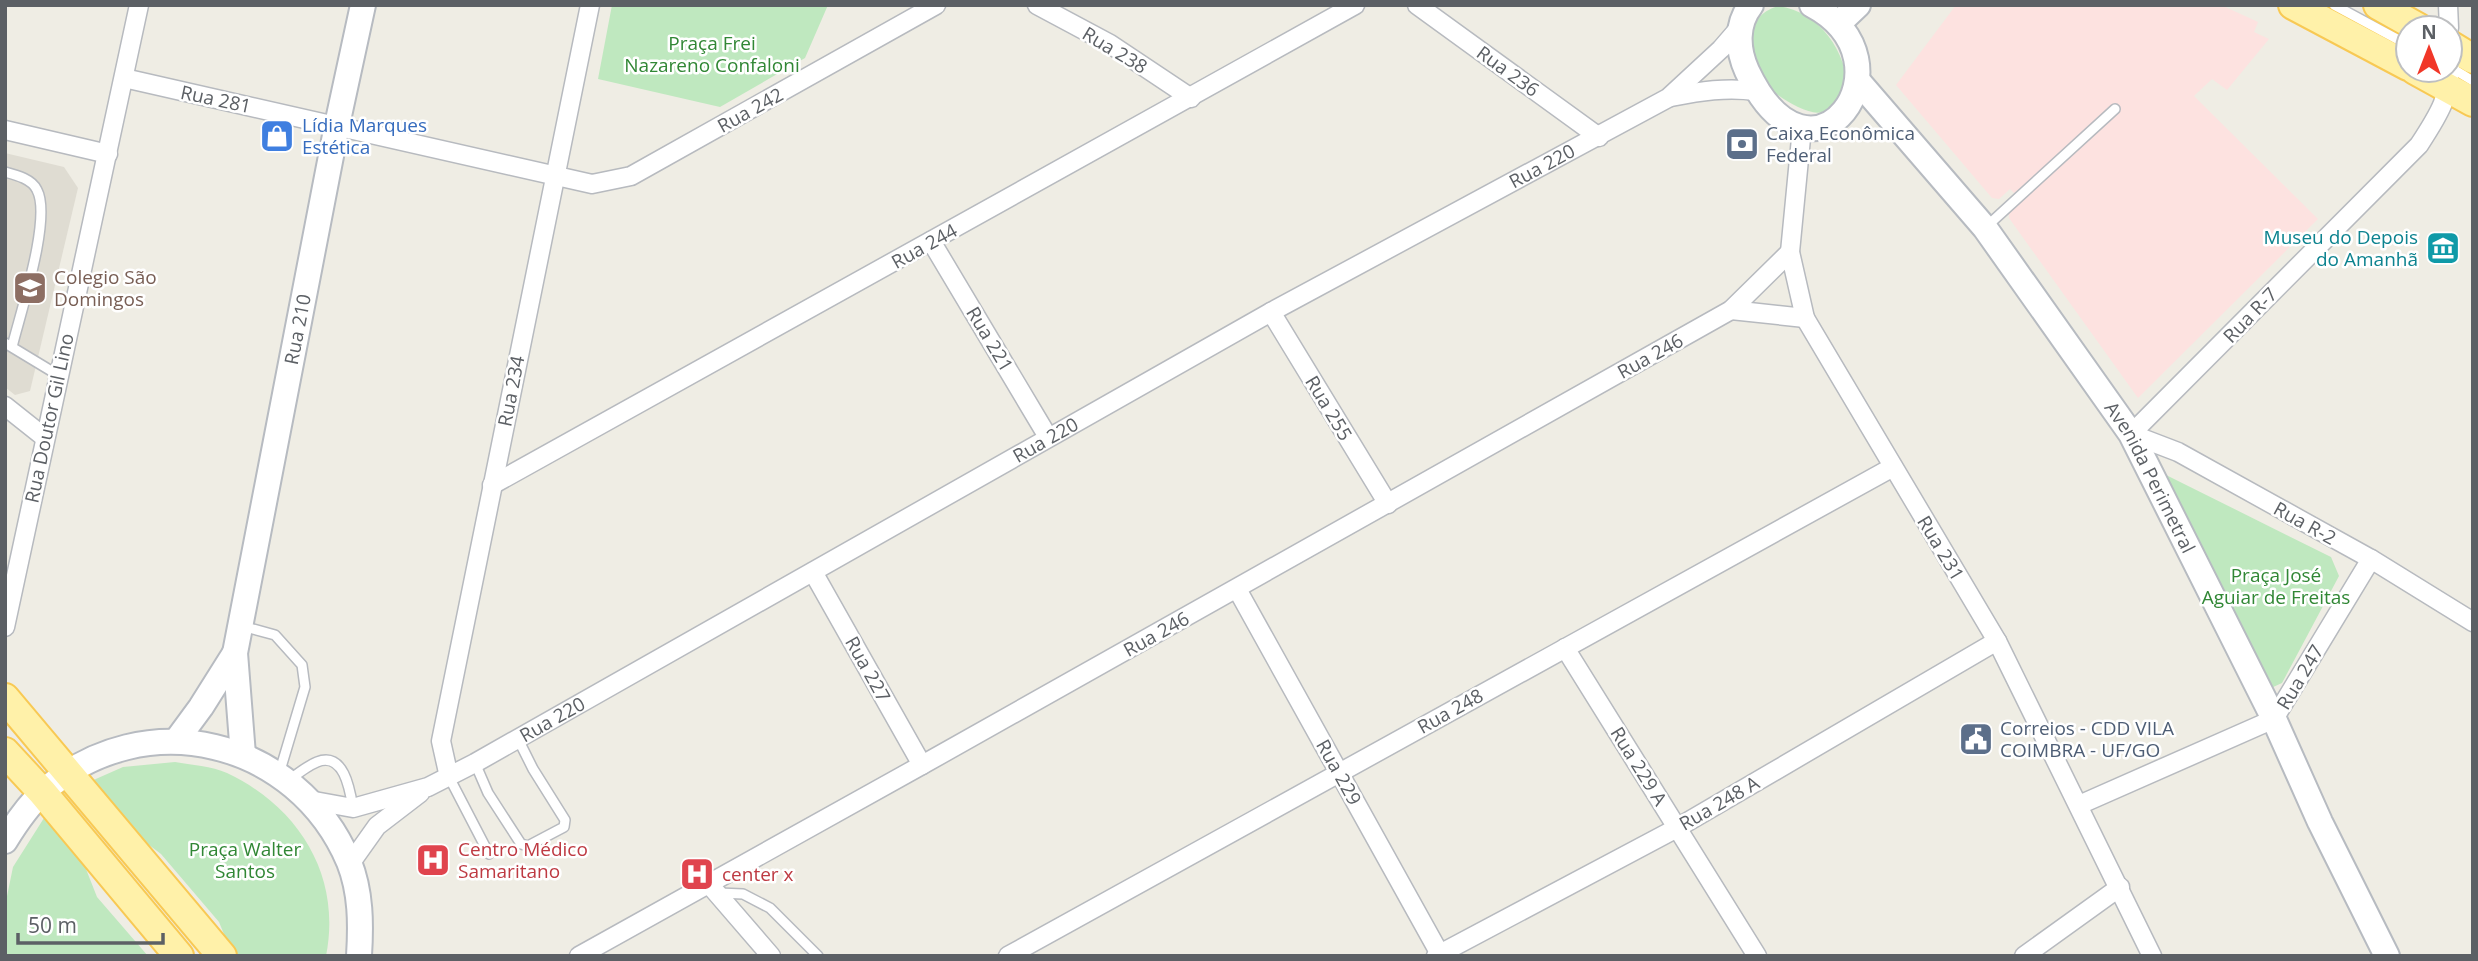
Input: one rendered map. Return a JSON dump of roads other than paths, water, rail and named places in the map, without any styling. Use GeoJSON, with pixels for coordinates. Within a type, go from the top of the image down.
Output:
{"type":"FeatureCollection","features":[{"type":"Feature","properties":{"kind":"main road"},"geometry":{"type":"LineString","coordinates":[[2293,5],[2394,59]]}},
{"type":"Feature","properties":{"kind":"main road"},"geometry":{"type":"LineString","coordinates":[[2378,5],[2394,14]]}},
{"type":"Feature","properties":{"kind":"main road"},"geometry":{"type":"LineString","coordinates":[[2461,84],[2473,102]]}},
{"type":"Feature","properties":{"kind":"main road"},"geometry":{"type":"LineString","coordinates":[[5,698],[222,956]]}},
{"type":"Feature","properties":{"kind":"main road"},"geometry":{"type":"LineString","coordinates":[[5,752],[42,792],[179,956]]}},
{"type":"Feature","properties":{"kind":"street","name":"Rua Doutor Gil Lino"},"geometry":{"type":"LineString","coordinates":[[5,626],[139,5]]}},
{"type":"Feature","properties":{"kind":"street","name":"Rua 210"},"geometry":{"type":"LineString","coordinates":[[243,755],[235,653],[337,125],[363,5]]}},
{"type":"Feature","properties":{"kind":"street","name":"Rua 234"},"geometry":{"type":"LineString","coordinates":[[449,777],[441,741],[590,5]]}},
{"type":"Feature","properties":{"kind":"street","name":"Rua 242"},"geometry":{"type":"LineString","coordinates":[[555,176],[592,184],[631,176],[936,5]]}},
{"type":"Feature","properties":{"kind":"street","name":"Rua 238"},"geometry":{"type":"LineString","coordinates":[[1037,5],[1111,44],[1191,98]]}},
{"type":"Feature","properties":{"kind":"street","name":"Rua 244"},"geometry":{"type":"LineString","coordinates":[[492,485],[1355,5]]}},
{"type":"Feature","properties":{"kind":"street","name":"Rua 236"},"geometry":{"type":"LineString","coordinates":[[1417,5],[1599,136]]}},
{"type":"Feature","properties":{"kind":"street"},"geometry":{"type":"LineString","coordinates":[[1746,16],[1740,43],[1744,63],[1756,91],[1784,119],[1802,128],[1821,128],[1835,121],[1847,107],[1858,82],[1848,36],[1839,23],[1812,5]]}},
{"type":"Feature","properties":{"kind":"street"},"geometry":{"type":"LineString","coordinates":[[1839,23],[1858,5]]}},
{"type":"Feature","properties":{"kind":"street","name":"Rua 220"},"geometry":{"type":"LineString","coordinates":[[309,800],[353,808],[428,787],[475,763],[1271,312],[1668,98],[1721,49],[1746,16]]}},
{"type":"Feature","properties":{"kind":"street","name":"Rua 281"},"geometry":{"type":"LineString","coordinates":[[124,78],[555,176]]}},
{"type":"Feature","properties":{"kind":"street","name":"Avenida Perimetral"},"geometry":{"type":"LineString","coordinates":[[1858,82],[1985,228],[2131,434],[2274,719],[2320,822],[2387,956]]}},
{"type":"Feature","properties":{"kind":"street","name":"Rua R-7"},"geometry":{"type":"LineString","coordinates":[[2131,434],[2419,145],[2441,111],[2452,84]]}},
{"type":"Feature","properties":{"kind":"street","name":"Rua 220"},"geometry":{"type":"LineString","coordinates":[[1668,98],[1718,89],[1756,91]]}},
{"type":"Feature","properties":{"kind":"street","name":"Rua 231"},"geometry":{"type":"LineString","coordinates":[[1802,128],[1790,252],[1805,318],[1997,641],[2152,956]]}},
{"type":"Feature","properties":{"kind":"street"},"geometry":{"type":"LineString","coordinates":[[5,130],[108,154]]}},
{"type":"Feature","properties":{"kind":"street","name":"Rua 221"},"geometry":{"type":"LineString","coordinates":[[932,242],[1048,438]]}},
{"type":"Feature","properties":{"kind":"street","name":"Rua 246"},"geometry":{"type":"LineString","coordinates":[[579,956],[713,888],[922,765],[1731,310],[1790,252]]}},
{"type":"Feature","properties":{"kind":"street"},"geometry":{"type":"LineString","coordinates":[[1731,310],[1805,318]]}},
{"type":"Feature","properties":{"kind":"street","name":"Rua 255"},"geometry":{"type":"LineString","coordinates":[[1271,312],[1388,504]]}},
{"type":"Feature","properties":{"kind":"street"},"geometry":{"type":"LineString","coordinates":[[5,406],[44,437]]}},
{"type":"Feature","properties":{"kind":"street","name":"Rua R-2"},"geometry":{"type":"LineString","coordinates":[[2131,434],[2178,452],[2371,559],[2473,622]]}},
{"type":"Feature","properties":{"kind":"street","name":"Rua 248"},"geometry":{"type":"LineString","coordinates":[[1008,956],[1037,949],[1339,772],[1893,467]]}},
{"type":"Feature","properties":{"kind":"street","name":"Rua 247"},"geometry":{"type":"LineString","coordinates":[[2079,805],[2274,719],[2371,559]]}},
{"type":"Feature","properties":{"kind":"street","name":"Rua 227"},"geometry":{"type":"LineString","coordinates":[[813,572],[922,765]]}},
{"type":"Feature","properties":{"kind":"street","name":"Rua 229"},"geometry":{"type":"LineString","coordinates":[[1237,589],[1439,955]]}},
{"type":"Feature","properties":{"kind":"street","name":"Rua 248 A"},"geometry":{"type":"LineString","coordinates":[[1439,955],[1677,828],[1997,641]]}},
{"type":"Feature","properties":{"kind":"street","name":"Rua 229 A"},"geometry":{"type":"LineString","coordinates":[[1565,648],[1757,956]]}},
{"type":"Feature","properties":{"kind":"street","name":"Rua 210"},"geometry":{"type":"LineString","coordinates":[[176,741],[201,708],[235,653]]}},
{"type":"Feature","properties":{"kind":"street"},"geometry":{"type":"LineString","coordinates":[[5,841],[42,792],[67,772],[101,755],[138,744],[176,741],[210,745],[243,755],[283,778],[309,800],[333,830],[350,864],[361,914],[359,956]]}},
{"type":"Feature","properties":{"kind":"street","name":"Rua 220"},"geometry":{"type":"LineString","coordinates":[[350,864],[377,826],[428,787]]}},
{"type":"Feature","properties":{"kind":"street"},"geometry":{"type":"LineString","coordinates":[[2024,956],[2120,887]]}},
{"type":"Feature","properties":{"kind":"street"},"geometry":{"type":"LineString","coordinates":[[713,888],[771,956]]}},
{"type":"Feature","properties":{"kind":"lane"},"geometry":{"type":"LineString","coordinates":[[2334,5],[2394,37]]}},
{"type":"Feature","properties":{"kind":"lane"},"geometry":{"type":"LineString","coordinates":[[1985,228],[2115,110]]}},
{"type":"Feature","properties":{"kind":"lane"},"geometry":{"type":"LineString","coordinates":[[5,172],[21,176],[37,187],[43,205],[40,232],[9,345],[58,375]]}},
{"type":"Feature","properties":{"kind":"lane"},"geometry":{"type":"LineString","coordinates":[[240,626],[275,635],[302,665],[304,687],[283,778]]}},
{"type":"Feature","properties":{"kind":"lane"},"geometry":{"type":"LineString","coordinates":[[475,763],[488,793],[521,844],[528,846],[564,827],[565,820],[518,739]]}},
{"type":"Feature","properties":{"kind":"lane"},"geometry":{"type":"LineString","coordinates":[[283,778],[315,762],[324,760],[336,764],[347,777],[353,808]]}},
{"type":"Feature","properties":{"kind":"lane"},"geometry":{"type":"LineString","coordinates":[[449,777],[489,854]]}},
{"type":"Feature","properties":{"kind":"lane"},"geometry":{"type":"LineString","coordinates":[[713,888],[743,894],[769,908],[818,956]]}},
{"type":"Feature","properties":{"kind":"place","name":"Lídia Marques Estética"},"geometry":{"type":"Point","coordinates":[277,136]}},
{"type":"Feature","properties":{"kind":"place","name":"Caixa Econômica Federal"},"geometry":{"type":"Point","coordinates":[1742,144]}},
{"type":"Feature","properties":{"kind":"place","name":"Museu do Depois do Amanhã"},"geometry":{"type":"Point","coordinates":[2443,248]}},
{"type":"Feature","properties":{"kind":"place","name":"Colegio São Domingos"},"geometry":{"type":"Point","coordinates":[30,288]}},
{"type":"Feature","properties":{"kind":"place","name":"Correios - CDD VILA COIMBRA - UF/GO"},"geometry":{"type":"Point","coordinates":[1976,739]}},
{"type":"Feature","properties":{"kind":"place","name":"Centro Médico Samaritano"},"geometry":{"type":"Point","coordinates":[433,860]}},
{"type":"Feature","properties":{"kind":"place","name":"center x"},"geometry":{"type":"Point","coordinates":[697,874]}},
{"type":"Feature","properties":{"kind":"park label","name":"Praça Frei Nazareno Confaloni"},"geometry":{"type":"Point","coordinates":[712,54]}},
{"type":"Feature","properties":{"kind":"park label","name":"Praça José Aguiar de Freitas"},"geometry":{"type":"Point","coordinates":[2276,586]}},
{"type":"Feature","properties":{"kind":"park label","name":"Praça Walter Santos"},"geometry":{"type":"Point","coordinates":[245,860]}}]}
